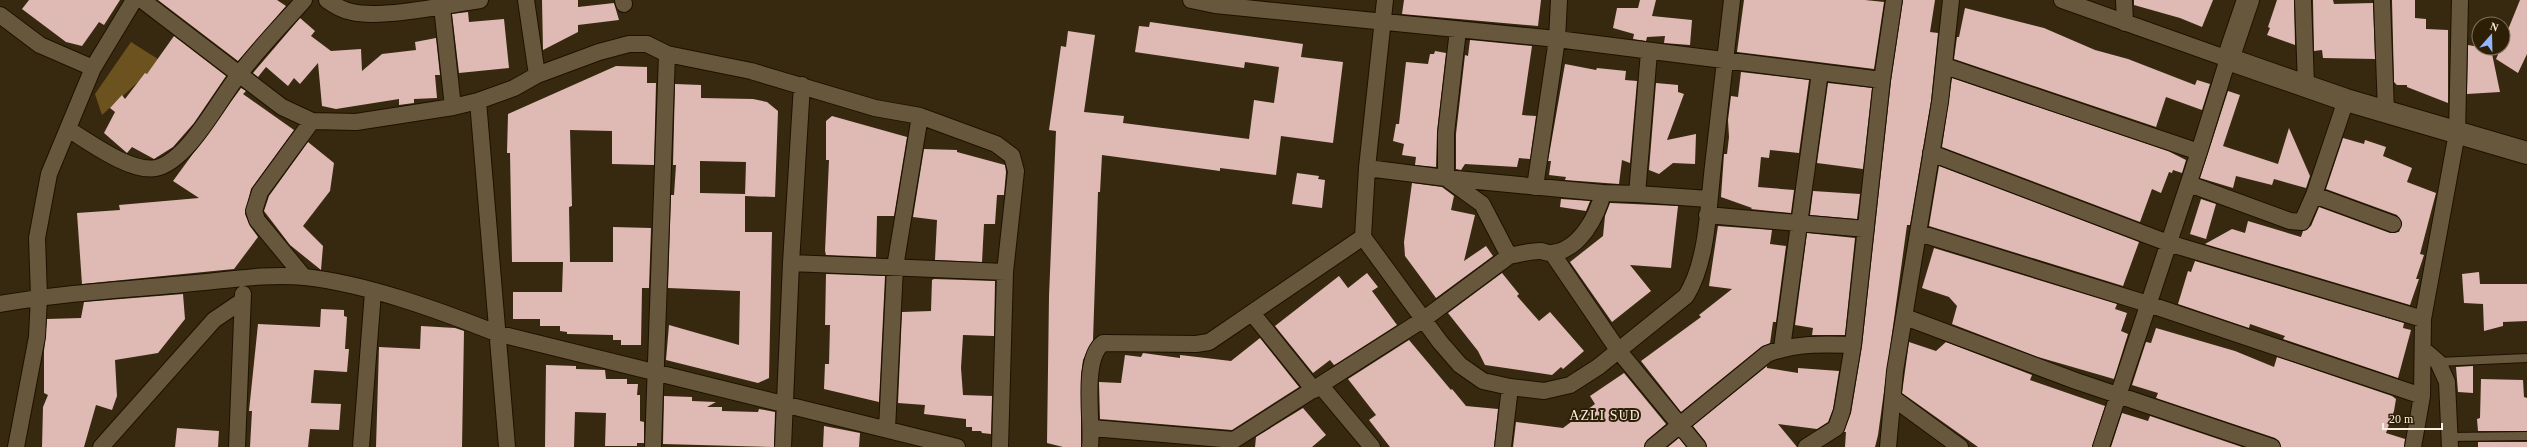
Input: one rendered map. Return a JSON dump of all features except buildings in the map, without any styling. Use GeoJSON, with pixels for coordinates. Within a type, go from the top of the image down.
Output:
{"type":"FeatureCollection","features":[{"type":"Feature","properties":{"kind":"street"},"geometry":{"type":"LineString","coordinates":[[16,447],[31,375],[39,297],[37,238],[41,210],[49,174],[93,68],[134,0]]}},
{"type":"Feature","properties":{"kind":"street"},"geometry":{"type":"LineString","coordinates":[[142,0],[238,75],[282,107],[312,121],[356,122],[453,107],[478,101],[514,88],[537,75],[629,44],[647,44],[667,54],[751,71],[802,85],[874,108],[920,116],[996,144],[1012,156],[1016,171],[1005,272],[1000,447]]}},
{"type":"Feature","properties":{"kind":"street"},"geometry":{"type":"LineString","coordinates":[[68,130],[119,159],[138,166],[156,168],[173,160],[186,148],[238,75],[304,0]]}},
{"type":"Feature","properties":{"kind":"street"},"geometry":{"type":"LineString","coordinates":[[327,0],[339,8],[353,13],[442,7],[480,0]]}},
{"type":"Feature","properties":{"kind":"street"},"geometry":{"type":"LineString","coordinates":[[526,0],[537,75]]}},
{"type":"Feature","properties":{"kind":"street"},"geometry":{"type":"LineString","coordinates":[[1191,0],[1283,6],[1381,23],[1557,39],[1649,52],[1725,59],[1882,80]]}},
{"type":"Feature","properties":{"kind":"street"},"geometry":{"type":"LineString","coordinates":[[1385,0],[1381,23],[1367,168],[1363,237],[1440,342],[1460,365],[1483,380],[1510,387],[1544,391],[1570,385],[1618,350],[1686,296],[1695,280],[1701,262],[1732,0]]}},
{"type":"Feature","properties":{"kind":"street"},"geometry":{"type":"LineString","coordinates":[[1535,187],[1557,39],[1559,0]]}},
{"type":"Feature","properties":{"kind":"street"},"geometry":{"type":"LineString","coordinates":[[1806,447],[1836,428],[1839,422],[1853,344],[1882,80],[1894,0]]}},
{"type":"Feature","properties":{"kind":"street"},"geometry":{"type":"LineString","coordinates":[[1888,447],[1893,398],[1905,317],[1945,66],[1951,0]]}},
{"type":"Feature","properties":{"kind":"street"},"geometry":{"type":"LineString","coordinates":[[2062,0],[2346,100],[2527,152]]}},
{"type":"Feature","properties":{"kind":"street"},"geometry":{"type":"LineString","coordinates":[[2124,0],[2125,23]]}},
{"type":"Feature","properties":{"kind":"street"},"geometry":{"type":"LineString","coordinates":[[2101,447],[2168,243],[2200,152],[2228,59],[2248,0]]}},
{"type":"Feature","properties":{"kind":"street"},"geometry":{"type":"LineString","coordinates":[[2303,0],[2306,85]]}},
{"type":"Feature","properties":{"kind":"street"},"geometry":{"type":"LineString","coordinates":[[2382,0],[2386,112]]}},
{"type":"Feature","properties":{"kind":"street"},"geometry":{"type":"LineString","coordinates":[[2413,447],[2422,396],[2424,350],[2423,318],[2457,133],[2460,0]]}},
{"type":"Feature","properties":{"kind":"street"},"geometry":{"type":"LineString","coordinates":[[442,7],[453,107]]}},
{"type":"Feature","properties":{"kind":"street"},"geometry":{"type":"LineString","coordinates":[[0,15],[40,45],[93,68]]}},
{"type":"Feature","properties":{"kind":"street"},"geometry":{"type":"LineString","coordinates":[[1446,178],[1446,133],[1458,30]]}},
{"type":"Feature","properties":{"kind":"street"},"geometry":{"type":"LineString","coordinates":[[1637,194],[1649,52]]}},
{"type":"Feature","properties":{"kind":"street"},"geometry":{"type":"LineString","coordinates":[[652,447],[667,54]]}},
{"type":"Feature","properties":{"kind":"street"},"geometry":{"type":"LineString","coordinates":[[1945,66],[2200,152]]}},
{"type":"Feature","properties":{"kind":"street"},"geometry":{"type":"LineString","coordinates":[[1782,348],[1801,223],[1820,72]]}},
{"type":"Feature","properties":{"kind":"street"},"geometry":{"type":"LineString","coordinates":[[783,447],[791,263],[802,85]]}},
{"type":"Feature","properties":{"kind":"street"},"geometry":{"type":"LineString","coordinates":[[2189,184],[2298,222],[2305,218],[2346,100]]}},
{"type":"Feature","properties":{"kind":"street"},"geometry":{"type":"LineString","coordinates":[[478,101],[496,333],[507,447]]}},
{"type":"Feature","properties":{"kind":"street"},"geometry":{"type":"LineString","coordinates":[[887,429],[895,267],[920,116]]}},
{"type":"Feature","properties":{"kind":"street"},"geometry":{"type":"LineString","coordinates":[[304,277],[257,220],[254,211],[260,192],[312,121]]}},
{"type":"Feature","properties":{"kind":"street"},"geometry":{"type":"LineString","coordinates":[[1931,153],[2168,243],[2423,318]]}},
{"type":"Feature","properties":{"kind":"street"},"geometry":{"type":"LineString","coordinates":[[1367,168],[1535,187],[1603,193],[1637,194],[1801,223],[1866,229]]}},
{"type":"Feature","properties":{"kind":"street"},"geometry":{"type":"LineString","coordinates":[[1446,178],[1482,204],[1509,256]]}},
{"type":"Feature","properties":{"kind":"street"},"geometry":{"type":"LineString","coordinates":[[1092,428],[1234,440],[1424,319],[1509,256],[1540,251],[1552,253],[1568,247],[1580,237],[1595,217],[1603,193]]}},
{"type":"Feature","properties":{"kind":"street"},"geometry":{"type":"LineString","coordinates":[[2314,195],[2393,224]]}},
{"type":"Feature","properties":{"kind":"street"},"geometry":{"type":"LineString","coordinates":[[1919,233],[2148,304],[2422,396]]}},
{"type":"Feature","properties":{"kind":"street"},"geometry":{"type":"LineString","coordinates":[[1090,447],[1092,428],[1089,382],[1091,362],[1097,348],[1103,343],[1196,344],[1209,342],[1363,237]]}},
{"type":"Feature","properties":{"kind":"street"},"geometry":{"type":"LineString","coordinates":[[1552,253],[1618,350],[1681,424],[1698,447]]}},
{"type":"Feature","properties":{"kind":"street"},"geometry":{"type":"LineString","coordinates":[[791,263],[1005,272]]}},
{"type":"Feature","properties":{"kind":"street"},"geometry":{"type":"LineString","coordinates":[[0,304],[39,297],[246,279],[304,277],[373,292],[430,307],[496,333],[957,447]]}},
{"type":"Feature","properties":{"kind":"street"},"geometry":{"type":"LineString","coordinates":[[237,447],[242,301],[246,279]]}},
{"type":"Feature","properties":{"kind":"street"},"geometry":{"type":"LineString","coordinates":[[361,447],[373,292]]}},
{"type":"Feature","properties":{"kind":"street"},"geometry":{"type":"LineString","coordinates":[[102,447],[214,320],[242,301]]}},
{"type":"Feature","properties":{"kind":"street"},"geometry":{"type":"LineString","coordinates":[[1252,312],[1317,388],[1372,447]]}},
{"type":"Feature","properties":{"kind":"street"},"geometry":{"type":"LineString","coordinates":[[1905,317],[2118,394],[2272,447]]}},
{"type":"Feature","properties":{"kind":"street"},"geometry":{"type":"LineString","coordinates":[[1653,447],[1767,354],[1782,348],[1819,343],[1853,344]]}},
{"type":"Feature","properties":{"kind":"street"},"geometry":{"type":"LineString","coordinates":[[2424,350],[2438,362],[2447,382],[2450,442]]}},
{"type":"Feature","properties":{"kind":"street"},"geometry":{"type":"LineString","coordinates":[[1503,447],[1510,387]]}},
{"type":"Feature","properties":{"kind":"street"},"geometry":{"type":"LineString","coordinates":[[1893,398],[1960,447]]}},
{"type":"Feature","properties":{"kind":"lane"},"geometry":{"type":"LineString","coordinates":[[2438,362],[2527,358]]}},
{"type":"Feature","properties":{"kind":"lane"},"geometry":{"type":"LineString","coordinates":[[2450,442],[2527,436]]}},
{"type":"Feature","properties":{"kind":"shaded area"},"geometry":{"type":"Polygon","coordinates":[[[131,42],[180,73],[151,70],[102,115],[95,94],[131,42]]]}},
{"type":"Feature","properties":{"kind":"district","name":"AZLI SUD"},"geometry":{"type":"Point","coordinates":[1605,415]}}]}
